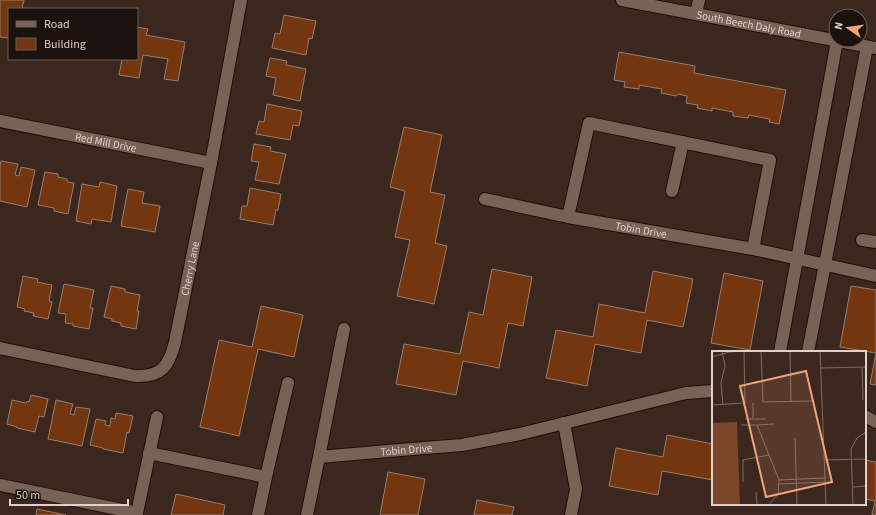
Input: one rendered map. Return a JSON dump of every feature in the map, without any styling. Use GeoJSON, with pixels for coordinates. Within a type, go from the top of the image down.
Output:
{"type":"FeatureCollection","features":[{"type":"Feature","properties":{"kind":"street","name":"Cherry Lane"},"geometry":{"type":"LineString","coordinates":[[0,348],[135,376],[147,376],[159,372],[168,363],[175,342],[211,163],[241,0]]}},
{"type":"Feature","properties":{"kind":"street","name":"South Beech Daly Road"},"geometry":{"type":"LineString","coordinates":[[622,0],[828,39]]}},
{"type":"Feature","properties":{"kind":"street"},"geometry":{"type":"LineString","coordinates":[[696,14],[699,0]]}},
{"type":"Feature","properties":{"kind":"street"},"geometry":{"type":"LineString","coordinates":[[808,351],[825,264],[872,47]]}},
{"type":"Feature","properties":{"kind":"street"},"geometry":{"type":"LineString","coordinates":[[780,351],[836,48]]}},
{"type":"Feature","properties":{"kind":"street","name":"Red Mill Drive"},"geometry":{"type":"LineString","coordinates":[[0,121],[211,163]]}},
{"type":"Feature","properties":{"kind":"street"},"geometry":{"type":"LineString","coordinates":[[568,217],[589,123],[770,160],[753,249]]}},
{"type":"Feature","properties":{"kind":"street"},"geometry":{"type":"LineString","coordinates":[[672,191],[683,142]]}},
{"type":"Feature","properties":{"kind":"street","name":"Tobin Drive"},"geometry":{"type":"LineString","coordinates":[[485,199],[568,217],[753,249],[876,276]]}},
{"type":"Feature","properties":{"kind":"street"},"geometry":{"type":"LineString","coordinates":[[862,240],[876,242]]}},
{"type":"Feature","properties":{"kind":"street"},"geometry":{"type":"LineString","coordinates":[[307,515],[344,329]]}},
{"type":"Feature","properties":{"kind":"street"},"geometry":{"type":"LineString","coordinates":[[258,515],[288,383]]}},
{"type":"Feature","properties":{"kind":"street","name":"Tobin Drive"},"geometry":{"type":"LineString","coordinates":[[319,457],[462,445],[520,434],[686,393],[712,391]]}},
{"type":"Feature","properties":{"kind":"street"},"geometry":{"type":"LineString","coordinates":[[0,484],[136,514],[157,417]]}},
{"type":"Feature","properties":{"kind":"street"},"geometry":{"type":"LineString","coordinates":[[866,417],[876,422]]}},
{"type":"Feature","properties":{"kind":"street"},"geometry":{"type":"LineString","coordinates":[[564,423],[576,488],[571,515]]}},
{"type":"Feature","properties":{"kind":"street"},"geometry":{"type":"LineString","coordinates":[[149,453],[266,477]]}},
{"type":"Feature","properties":{"kind":"building"},"geometry":{"type":"Polygon","coordinates":[[[0,0],[24,0],[22,8],[8,8],[8,38],[0,37],[0,0]]]}},
{"type":"Feature","properties":{"kind":"building"},"geometry":{"type":"Polygon","coordinates":[[[284,15],[316,21],[312,39],[309,38],[306,55],[272,48],[275,33],[280,34],[284,15]]]}},
{"type":"Feature","properties":{"kind":"building"},"geometry":{"type":"Polygon","coordinates":[[[138,27],[148,29],[146,35],[185,42],[178,81],[164,79],[168,59],[143,55],[139,78],[119,75],[122,60],[138,60],[138,27]]]}},
{"type":"Feature","properties":{"kind":"building"},"geometry":{"type":"Polygon","coordinates":[[[619,52],[695,66],[694,73],[786,90],[779,124],[769,122],[770,119],[749,115],[748,118],[733,116],[733,112],[712,108],[712,111],[697,108],[698,105],[686,103],[687,96],[678,94],[676,96],[661,93],[662,89],[639,85],[639,89],[624,87],[625,82],[614,80],[619,52]]]}},
{"type":"Feature","properties":{"kind":"building"},"geometry":{"type":"Polygon","coordinates":[[[270,58],[287,61],[286,65],[306,69],[300,101],[273,95],[276,78],[266,76],[270,58]]]}},
{"type":"Feature","properties":{"kind":"building"},"geometry":{"type":"Polygon","coordinates":[[[267,104],[302,111],[299,126],[293,125],[290,140],[256,134],[259,121],[264,122],[267,104]]]}},
{"type":"Feature","properties":{"kind":"building"},"geometry":{"type":"Polygon","coordinates":[[[404,127],[442,135],[430,192],[445,195],[435,243],[447,246],[434,304],[397,296],[410,240],[395,237],[405,191],[390,187],[404,127]]]}},
{"type":"Feature","properties":{"kind":"building"},"geometry":{"type":"Polygon","coordinates":[[[254,144],[271,147],[270,151],[286,154],[279,184],[255,180],[259,162],[251,161],[254,144]]]}},
{"type":"Feature","properties":{"kind":"building"},"geometry":{"type":"Polygon","coordinates":[[[1,161],[18,164],[15,175],[19,176],[21,167],[35,170],[27,207],[0,201],[1,161]]]}},
{"type":"Feature","properties":{"kind":"building"},"geometry":{"type":"Polygon","coordinates":[[[45,172],[58,174],[58,177],[67,179],[67,182],[74,183],[68,214],[54,211],[54,208],[38,205],[45,172]]]}},
{"type":"Feature","properties":{"kind":"building"},"geometry":{"type":"Polygon","coordinates":[[[100,182],[117,186],[111,222],[92,219],[91,224],[76,221],[82,184],[99,187],[100,182]]]}},
{"type":"Feature","properties":{"kind":"building"},"geometry":{"type":"Polygon","coordinates":[[[250,188],[281,194],[273,225],[240,219],[242,206],[247,206],[250,188]]]}},
{"type":"Feature","properties":{"kind":"building"},"geometry":{"type":"Polygon","coordinates":[[[128,189],[144,192],[142,203],[160,206],[155,232],[121,226],[128,189]]]}},
{"type":"Feature","properties":{"kind":"building"},"geometry":{"type":"Polygon","coordinates":[[[492,269],[532,277],[523,326],[508,323],[499,368],[463,361],[456,395],[396,384],[404,344],[460,354],[469,312],[483,315],[492,269]]]}},
{"type":"Feature","properties":{"kind":"building"},"geometry":{"type":"Polygon","coordinates":[[[653,271],[693,279],[683,327],[647,320],[641,353],[595,344],[587,386],[546,378],[556,330],[593,337],[599,304],[645,313],[653,271]]]}},
{"type":"Feature","properties":{"kind":"building"},"geometry":{"type":"Polygon","coordinates":[[[724,273],[763,281],[750,350],[711,343],[724,273]]]}},
{"type":"Feature","properties":{"kind":"building"},"geometry":{"type":"Polygon","coordinates":[[[23,276],[38,279],[37,282],[52,285],[49,301],[52,302],[48,319],[33,316],[34,313],[24,311],[25,309],[17,307],[23,276]]]}},
{"type":"Feature","properties":{"kind":"building"},"geometry":{"type":"Polygon","coordinates":[[[64,284],[94,290],[90,308],[93,308],[89,329],[65,323],[66,314],[58,313],[64,284]]]}},
{"type":"Feature","properties":{"kind":"building"},"geometry":{"type":"Polygon","coordinates":[[[111,286],[125,289],[125,292],[140,295],[136,329],[121,326],[121,323],[104,317],[111,286]]]}},
{"type":"Feature","properties":{"kind":"building"},"geometry":{"type":"Polygon","coordinates":[[[851,286],[876,290],[876,353],[840,347],[851,286]]]}},
{"type":"Feature","properties":{"kind":"building"},"geometry":{"type":"Polygon","coordinates":[[[261,306],[303,315],[294,357],[258,349],[239,436],[200,427],[219,340],[252,347],[261,306]]]}},
{"type":"Feature","properties":{"kind":"building"},"geometry":{"type":"Polygon","coordinates":[[[876,353],[876,385],[870,384],[876,353]]]}},
{"type":"Feature","properties":{"kind":"building"},"geometry":{"type":"Polygon","coordinates":[[[31,395],[48,399],[44,417],[39,416],[35,432],[7,424],[12,400],[26,403],[27,401],[29,402],[31,395]]]}},
{"type":"Feature","properties":{"kind":"building"},"geometry":{"type":"Polygon","coordinates":[[[56,400],[73,404],[70,414],[74,415],[76,407],[90,409],[82,446],[48,439],[56,400]]]}},
{"type":"Feature","properties":{"kind":"building"},"geometry":{"type":"Polygon","coordinates":[[[116,413],[133,416],[129,433],[127,432],[123,453],[90,445],[96,419],[106,421],[105,425],[110,426],[111,418],[115,419],[116,413]]]}},
{"type":"Feature","properties":{"kind":"building"},"geometry":{"type":"Polygon","coordinates":[[[667,435],[712,444],[712,480],[662,471],[658,495],[609,486],[616,448],[663,457],[667,435]]]}},
{"type":"Feature","properties":{"kind":"building"},"geometry":{"type":"Polygon","coordinates":[[[866,460],[876,462],[876,515],[872,515],[875,501],[866,499],[866,460]]]}},
{"type":"Feature","properties":{"kind":"building"},"geometry":{"type":"Polygon","coordinates":[[[388,472],[425,479],[418,515],[380,515],[388,472]]]}},
{"type":"Feature","properties":{"kind":"building"},"geometry":{"type":"Polygon","coordinates":[[[176,494],[225,505],[223,515],[171,515],[176,494]]]}},
{"type":"Feature","properties":{"kind":"building"},"geometry":{"type":"Polygon","coordinates":[[[477,500],[514,507],[512,515],[474,515],[477,500]]]}},
{"type":"Feature","properties":{"kind":"building"},"geometry":{"type":"Polygon","coordinates":[[[37,509],[66,515],[36,515],[37,509]]]}}]}
